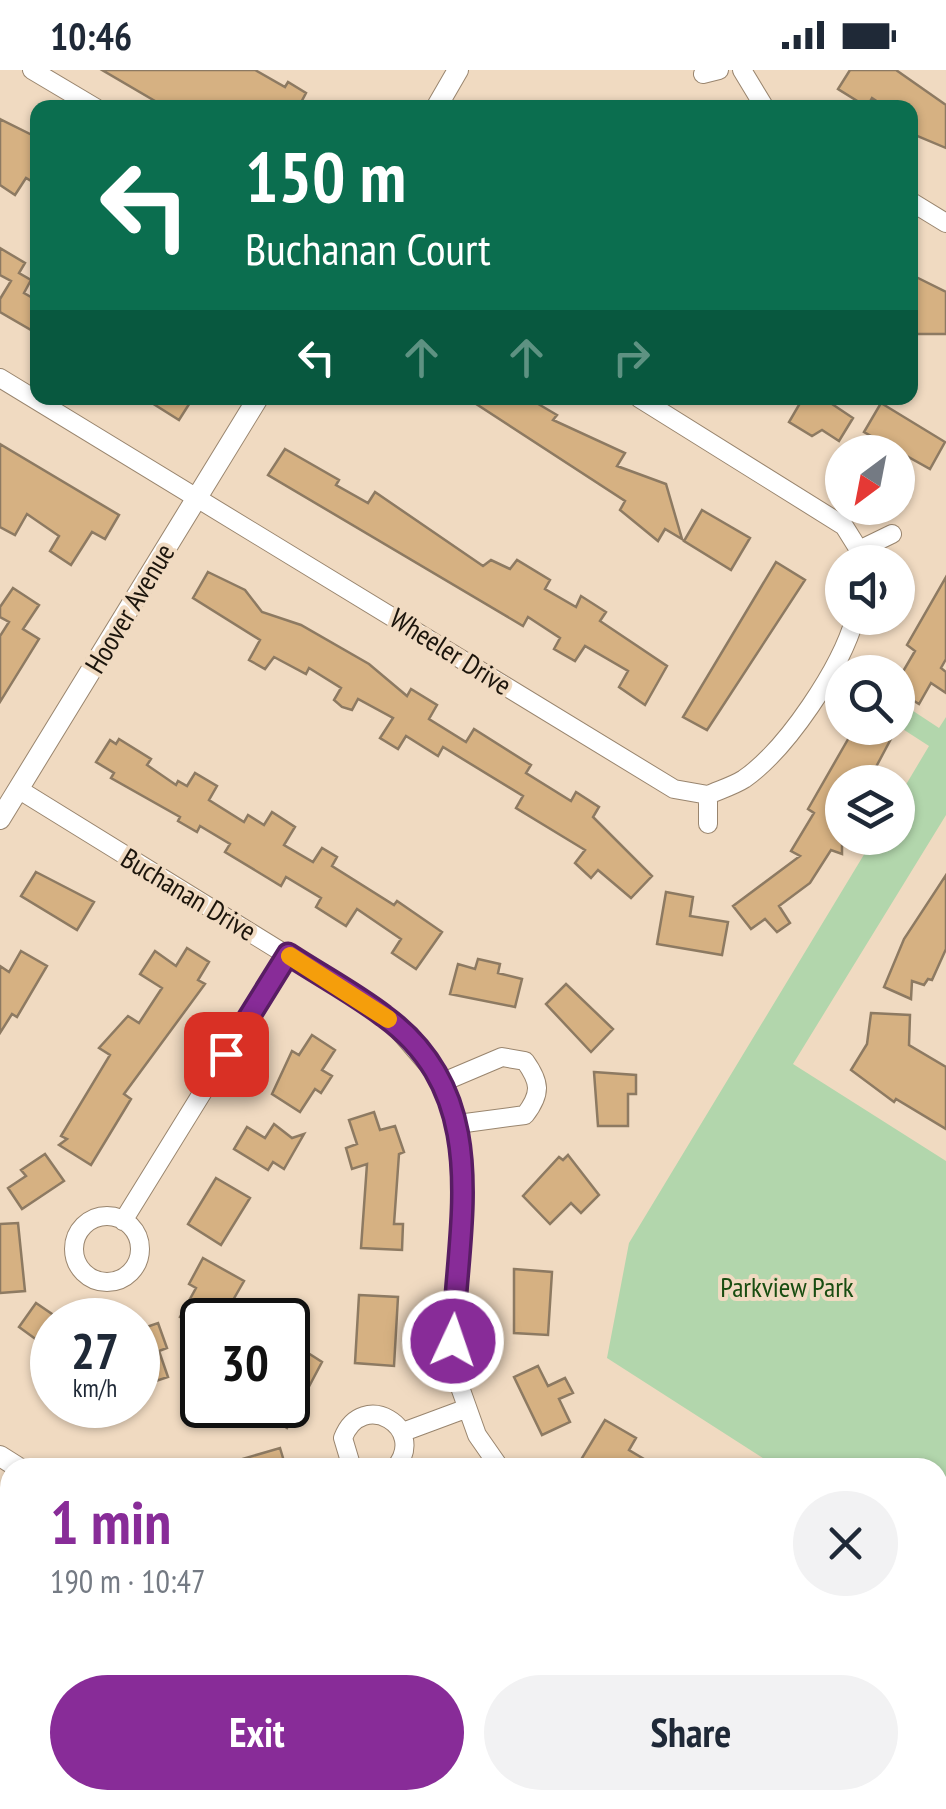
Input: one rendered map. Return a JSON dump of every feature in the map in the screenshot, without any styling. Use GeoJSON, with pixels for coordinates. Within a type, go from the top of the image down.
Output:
{"type":"FeatureCollection","features":[{"type":"Feature","properties":{"kind":"street"},"geometry":{"type":"LineString","coordinates":[[32,70],[83,100]]}},
{"type":"Feature","properties":{"kind":"street"},"geometry":{"type":"LineString","coordinates":[[441,100],[458,70]]}},
{"type":"Feature","properties":{"kind":"street"},"geometry":{"type":"LineString","coordinates":[[742,70],[760,100]]}},
{"type":"Feature","properties":{"kind":"street"},"geometry":{"type":"LineString","coordinates":[[918,206],[946,223]]}},
{"type":"Feature","properties":{"kind":"street","name":"Wheeler Drive"},"geometry":{"type":"LineString","coordinates":[[0,378],[30,396]]}},
{"type":"Feature","properties":{"kind":"street","name":"Wheeler Drive"},"geometry":{"type":"LineString","coordinates":[[45,405],[674,788],[708,795]]}},
{"type":"Feature","properties":{"kind":"street","name":"Hoover Avenue"},"geometry":{"type":"LineString","coordinates":[[0,819],[254,405]]}},
{"type":"Feature","properties":{"kind":"street"},"geometry":{"type":"LineString","coordinates":[[650,405],[819,507],[844,526],[854,545]]}},
{"type":"Feature","properties":{"kind":"street"},"geometry":{"type":"LineString","coordinates":[[876,545],[892,534]]}},
{"type":"Feature","properties":{"kind":"street"},"geometry":{"type":"LineString","coordinates":[[708,824],[708,795],[742,781],[782,744],[851,635]]}},
{"type":"Feature","properties":{"kind":"street","name":"Buchanan Drive"},"geometry":{"type":"LineString","coordinates":[[18,789],[387,1017],[444,1082],[458,1124],[463,1185],[453,1341],[465,1409],[494,1458]]}},
{"type":"Feature","properties":{"kind":"street"},"geometry":{"type":"LineString","coordinates":[[123,1221],[288,954]]}},
{"type":"Feature","properties":{"kind":"street"},"geometry":{"type":"LineString","coordinates":[[444,1082],[502,1056],[525,1060],[538,1080],[538,1098],[526,1115],[458,1124]]}},
{"type":"Feature","properties":{"kind":"street"},"geometry":{"type":"LineString","coordinates":[[403,1432],[465,1409]]}},
{"type":"Feature","properties":{"kind":"street"},"geometry":{"type":"LineString","coordinates":[[347,1458],[342,1448],[352,1421],[380,1414],[403,1432],[401,1458]]}},
{"type":"Feature","properties":{"kind":"green space","name":"Parkview Park"},"geometry":{"type":"Polygon","coordinates":[[[915,712],[939,728],[946,717],[946,815],[793,1064],[946,1161],[946,1458],[763,1458],[607,1358],[629,1243],[864,855],[915,855],[915,769],[929,746],[915,737],[915,712]]]}},
{"type":"Feature","properties":{"kind":"building"},"geometry":{"type":"Polygon","coordinates":[[[102,70],[255,70],[285,87],[288,82],[306,93],[302,100],[153,100],[102,70]]]}},
{"type":"Feature","properties":{"kind":"building"},"geometry":{"type":"Polygon","coordinates":[[[850,70],[896,70],[946,105],[946,148],[918,136],[918,100],[856,100],[838,89],[850,70]]]}},
{"type":"Feature","properties":{"kind":"building"},"geometry":{"type":"Polygon","coordinates":[[[0,119],[30,134],[30,180],[26,178],[15,195],[0,185],[0,119]]]}},
{"type":"Feature","properties":{"kind":"building"},"geometry":{"type":"Polygon","coordinates":[[[0,248],[25,263],[19,273],[30,279],[24,293],[30,296],[30,329],[0,312],[0,299],[11,281],[0,275],[0,248]]]}},
{"type":"Feature","properties":{"kind":"building"},"geometry":{"type":"Polygon","coordinates":[[[918,278],[946,292],[946,334],[918,334],[918,278]]]}},
{"type":"Feature","properties":{"kind":"building"},"geometry":{"type":"Polygon","coordinates":[[[155,405],[189,405],[179,420],[155,405]]]}},
{"type":"Feature","properties":{"kind":"building"},"geometry":{"type":"Polygon","coordinates":[[[478,405],[540,405],[557,415],[553,420],[625,453],[617,466],[666,484],[682,539],[665,529],[658,541],[620,510],[625,501],[478,405]]]}},
{"type":"Feature","properties":{"kind":"building"},"geometry":{"type":"Polygon","coordinates":[[[799,405],[834,405],[853,418],[843,435],[830,435],[822,430],[812,436],[789,422],[799,405]]]}},
{"type":"Feature","properties":{"kind":"building"},"geometry":{"type":"Polygon","coordinates":[[[880,405],[884,405],[945,442],[930,469],[915,461],[915,435],[864,432],[880,405]]]}},
{"type":"Feature","properties":{"kind":"building"},"geometry":{"type":"Polygon","coordinates":[[[0,444],[119,515],[105,539],[92,532],[71,565],[50,551],[59,536],[27,514],[15,535],[0,527],[0,444]]]}},
{"type":"Feature","properties":{"kind":"building"},"geometry":{"type":"Polygon","coordinates":[[[285,449],[339,480],[336,485],[368,503],[375,492],[483,566],[491,560],[510,569],[517,560],[550,580],[545,589],[576,607],[581,596],[606,612],[600,621],[667,666],[645,705],[619,687],[628,671],[585,646],[575,661],[554,649],[560,638],[528,617],[523,626],[268,475],[285,449]]]}},
{"type":"Feature","properties":{"kind":"building"},"geometry":{"type":"Polygon","coordinates":[[[702,510],[750,538],[731,570],[684,541],[702,510]]]}},
{"type":"Feature","properties":{"kind":"building"},"geometry":{"type":"Polygon","coordinates":[[[776,562],[805,580],[707,730],[683,717],[776,562]]]}},
{"type":"Feature","properties":{"kind":"building"},"geometry":{"type":"Polygon","coordinates":[[[208,572],[245,590],[262,612],[301,625],[369,664],[407,696],[411,689],[437,705],[429,719],[466,742],[474,729],[531,765],[526,773],[571,801],[576,792],[599,807],[593,817],[652,876],[631,898],[598,870],[591,878],[575,863],[585,850],[516,808],[523,796],[443,747],[438,756],[406,736],[398,749],[380,738],[393,718],[358,699],[352,710],[342,707],[334,700],[341,688],[309,668],[306,674],[274,657],[265,669],[249,660],[260,640],[193,598],[208,572]]]}},
{"type":"Feature","properties":{"kind":"building"},"geometry":{"type":"Polygon","coordinates":[[[946,577],[946,659],[941,668],[946,672],[946,693],[931,683],[919,704],[915,702],[915,651],[907,645],[946,577]]]}},
{"type":"Feature","properties":{"kind":"building"},"geometry":{"type":"Polygon","coordinates":[[[13,588],[39,605],[23,629],[39,639],[0,702],[0,636],[9,622],[0,617],[0,607],[13,588]]]}},
{"type":"Feature","properties":{"kind":"building"},"geometry":{"type":"Polygon","coordinates":[[[119,739],[151,759],[147,765],[176,785],[178,781],[187,786],[195,773],[217,786],[209,800],[244,822],[248,815],[264,825],[272,812],[295,827],[284,845],[313,862],[322,848],[337,857],[332,866],[394,905],[397,901],[442,932],[416,969],[392,953],[401,939],[357,909],[346,926],[316,907],[321,898],[286,877],[281,886],[225,852],[230,844],[200,826],[197,832],[178,821],[180,817],[111,778],[114,773],[96,762],[110,740],[116,744],[119,739]]]}},
{"type":"Feature","properties":{"kind":"building"},"geometry":{"type":"Polygon","coordinates":[[[845,745],[888,745],[877,765],[833,765],[845,745]]]}},
{"type":"Feature","properties":{"kind":"building"},"geometry":{"type":"Polygon","coordinates":[[[825,779],[828,855],[810,883],[779,906],[790,923],[777,932],[765,919],[751,929],[733,906],[800,856],[791,851],[814,813],[808,809],[825,779]]]}},
{"type":"Feature","properties":{"kind":"building"},"geometry":{"type":"Polygon","coordinates":[[[36,872],[94,902],[77,930],[21,896],[36,872]]]}},
{"type":"Feature","properties":{"kind":"building"},"geometry":{"type":"Polygon","coordinates":[[[946,875],[946,949],[932,980],[924,985],[912,981],[911,999],[884,987],[904,939],[946,875]]]}},
{"type":"Feature","properties":{"kind":"building"},"geometry":{"type":"Polygon","coordinates":[[[666,892],[693,897],[690,916],[728,922],[722,955],[657,944],[666,892]]]}},
{"type":"Feature","properties":{"kind":"building"},"geometry":{"type":"Polygon","coordinates":[[[187,948],[209,962],[198,980],[205,984],[124,1094],[131,1099],[91,1165],[59,1145],[67,1139],[61,1136],[110,1055],[99,1048],[128,1016],[139,1023],[162,988],[140,974],[155,951],[176,966],[187,948]]]}},
{"type":"Feature","properties":{"kind":"building"},"geometry":{"type":"Polygon","coordinates":[[[21,951],[47,966],[17,1017],[12,1014],[0,1033],[0,966],[9,972],[21,951]]]}},
{"type":"Feature","properties":{"kind":"building"},"geometry":{"type":"Polygon","coordinates":[[[478,959],[500,964],[498,973],[522,979],[515,1007],[450,994],[458,964],[475,969],[478,959]]]}},
{"type":"Feature","properties":{"kind":"building"},"geometry":{"type":"Polygon","coordinates":[[[566,984],[613,1029],[591,1052],[546,1004],[566,984]]]}},
{"type":"Feature","properties":{"kind":"building"},"geometry":{"type":"Polygon","coordinates":[[[871,1013],[910,1015],[909,1045],[946,1067],[946,1129],[896,1099],[894,1102],[851,1070],[867,1044],[871,1013]]]}},
{"type":"Feature","properties":{"kind":"building"},"geometry":{"type":"Polygon","coordinates":[[[312,1035],[335,1050],[322,1070],[332,1076],[321,1093],[315,1089],[300,1112],[272,1094],[292,1051],[299,1055],[312,1035]]]}},
{"type":"Feature","properties":{"kind":"building"},"geometry":{"type":"Polygon","coordinates":[[[594,1072],[636,1075],[636,1094],[628,1094],[628,1126],[598,1126],[594,1072]]]}},
{"type":"Feature","properties":{"kind":"building"},"geometry":{"type":"Polygon","coordinates":[[[374,1112],[380,1130],[395,1126],[404,1152],[399,1154],[394,1224],[403,1224],[402,1250],[361,1248],[367,1164],[352,1169],[346,1148],[357,1144],[349,1120],[374,1112]]]}},
{"type":"Feature","properties":{"kind":"building"},"geometry":{"type":"Polygon","coordinates":[[[274,1124],[292,1138],[304,1134],[284,1169],[273,1162],[268,1170],[234,1149],[247,1127],[265,1138],[274,1124]]]}},
{"type":"Feature","properties":{"kind":"building"},"geometry":{"type":"Polygon","coordinates":[[[45,1154],[64,1181],[22,1209],[8,1188],[26,1176],[21,1170],[45,1154]]]}},
{"type":"Feature","properties":{"kind":"building"},"geometry":{"type":"Polygon","coordinates":[[[568,1155],[599,1195],[581,1213],[571,1203],[550,1224],[523,1196],[559,1157],[563,1160],[568,1155]]]}},
{"type":"Feature","properties":{"kind":"building"},"geometry":{"type":"Polygon","coordinates":[[[216,1178],[250,1198],[221,1245],[188,1224],[216,1178]]]}},
{"type":"Feature","properties":{"kind":"building"},"geometry":{"type":"Polygon","coordinates":[[[18,1223],[25,1291],[0,1293],[0,1224],[18,1223]]]}},
{"type":"Feature","properties":{"kind":"building"},"geometry":{"type":"Polygon","coordinates":[[[203,1258],[244,1281],[234,1298],[190,1298],[196,1288],[189,1284],[203,1258]]]}},
{"type":"Feature","properties":{"kind":"building"},"geometry":{"type":"Polygon","coordinates":[[[514,1269],[552,1272],[548,1335],[514,1333],[514,1269]]]}},
{"type":"Feature","properties":{"kind":"building"},"geometry":{"type":"Polygon","coordinates":[[[359,1295],[398,1297],[394,1366],[355,1363],[359,1295]]]}},
{"type":"Feature","properties":{"kind":"building"},"geometry":{"type":"Polygon","coordinates":[[[30,1311],[30,1335],[19,1327],[30,1311]]]}},
{"type":"Feature","properties":{"kind":"building"},"geometry":{"type":"Polygon","coordinates":[[[160,1329],[167,1348],[160,1351],[160,1329]]]}},
{"type":"Feature","properties":{"kind":"building"},"geometry":{"type":"Polygon","coordinates":[[[160,1354],[168,1377],[160,1380],[160,1354]]]}},
{"type":"Feature","properties":{"kind":"building"},"geometry":{"type":"Polygon","coordinates":[[[310,1354],[322,1362],[310,1385],[310,1354]]]}},
{"type":"Feature","properties":{"kind":"building"},"geometry":{"type":"Polygon","coordinates":[[[538,1366],[548,1386],[565,1378],[573,1393],[559,1399],[570,1422],[542,1435],[514,1377],[538,1366]]]}},
{"type":"Feature","properties":{"kind":"building"},"geometry":{"type":"Polygon","coordinates":[[[605,1420],[636,1438],[629,1450],[642,1458],[582,1458],[605,1420]]]}},
{"type":"Feature","properties":{"kind":"building"},"geometry":{"type":"Polygon","coordinates":[[[280,1448],[283,1458],[246,1458],[280,1448]]]}},
{"type":"Feature","properties":{"kind":"slow traffic"},"geometry":{"type":"LineString","coordinates":[[290,956],[388,1019]]}},
{"type":"Feature","properties":{"kind":"route"},"geometry":{"type":"LineString","coordinates":[[226,1054],[288,954],[387,1017],[418,1048],[444,1082],[458,1124],[463,1185],[453,1341]]}}]}
